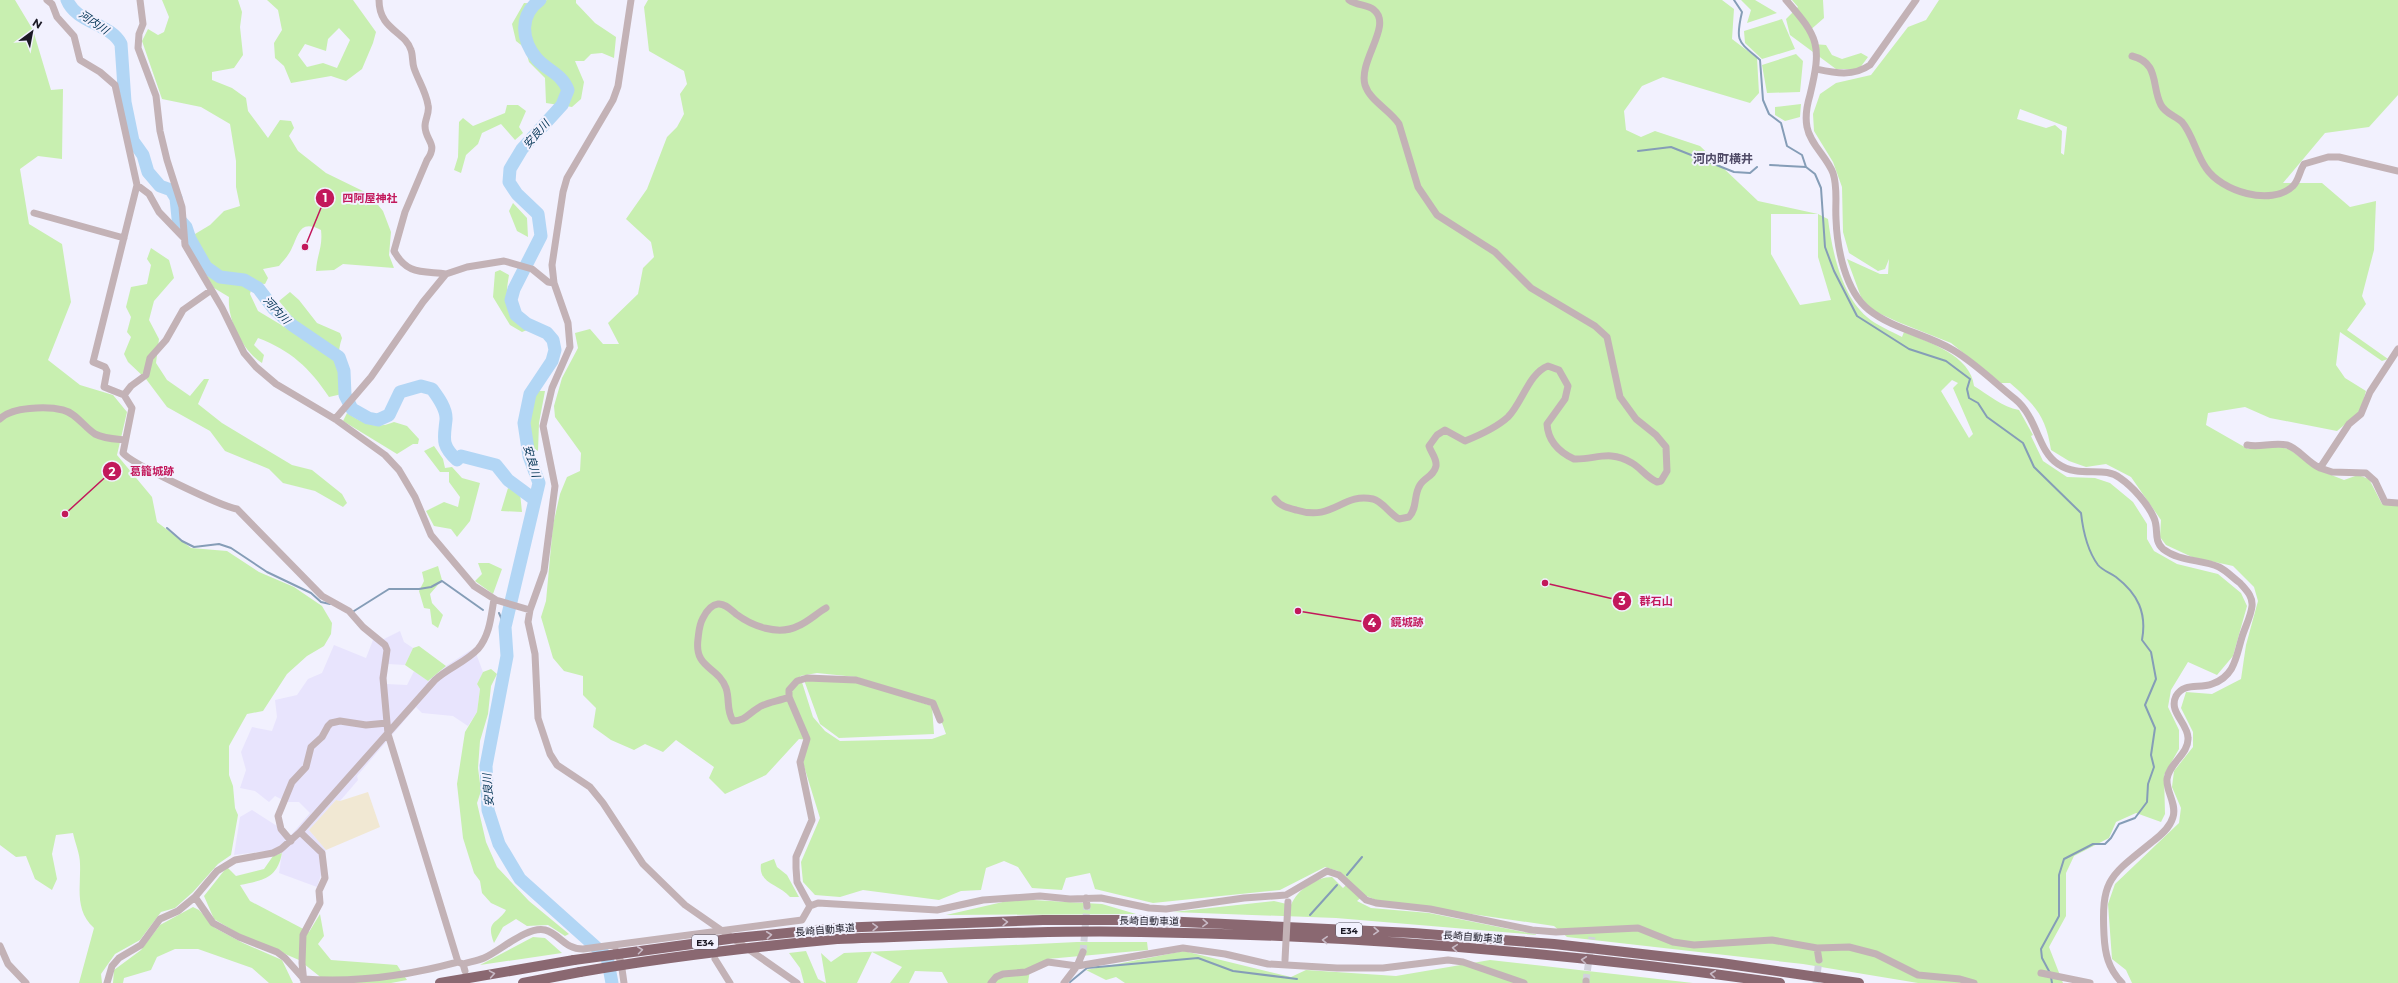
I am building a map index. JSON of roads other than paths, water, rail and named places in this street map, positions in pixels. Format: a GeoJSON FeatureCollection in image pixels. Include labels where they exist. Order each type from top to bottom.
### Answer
{"type":"FeatureCollection","features":[{"type":"Feature","properties":{"kind":"highway","name":"長崎自動車道"},"geometry":{"type":"LineString","coordinates":[[440,983],[574,960],[728,939],[836,928],[1043,920],[1142,920],[1413,933],[1554,944],[1721,963],[1859,983]]}},
{"type":"Feature","properties":{"kind":"highway","name":"長崎自動車道"},"geometry":{"type":"LineString","coordinates":[[523,983],[636,962],[738,948],[837,939],[1141,932],[1404,943],[1696,972],[1780,983]]}},
{"type":"Feature","properties":{"kind":"street"},"geometry":{"type":"LineString","coordinates":[[47,0],[52,4],[57,17],[74,36],[80,60],[100,72],[114,85],[137,185],[93,362],[106,367],[107,371],[104,387],[124,395],[132,408],[122,453],[197,494],[242,512],[272,546],[322,596],[349,611],[363,627],[385,645],[387,650],[383,678],[388,734],[462,966]]}},
{"type":"Feature","properties":{"kind":"street"},"geometry":{"type":"LineString","coordinates":[[140,0],[143,24],[138,34],[138,48],[156,96],[160,131],[167,160],[178,191],[184,220],[183,234],[185,245],[210,290],[222,308],[244,353],[256,368],[276,384],[335,419],[385,455],[398,470],[415,497],[435,540],[465,578],[495,600],[527,609]]}},
{"type":"Feature","properties":{"kind":"street"},"geometry":{"type":"LineString","coordinates":[[379,0],[380,11],[386,23],[405,41],[411,50],[414,68],[429,106],[425,125],[432,144],[432,153],[414,190],[400,226],[394,251],[402,263],[413,271],[446,274],[467,267],[504,261],[532,269],[548,282],[554,283]]}},
{"type":"Feature","properties":{"kind":"street"},"geometry":{"type":"LineString","coordinates":[[631,0],[618,86],[612,100],[568,178],[563,192],[552,265],[554,283],[568,323],[570,348],[552,388],[542,426],[555,486],[544,571],[527,609],[528,622],[535,654],[538,718],[550,754],[558,764],[590,788],[603,802],[643,864],[685,905],[797,983]]}},
{"type":"Feature","properties":{"kind":"street"},"geometry":{"type":"LineString","coordinates":[[1275,498],[1278,503],[1287,508],[1308,514],[1319,514],[1354,499],[1372,498],[1381,503],[1387,511],[1399,519],[1409,517],[1416,505],[1420,484],[1430,477],[1436,466],[1434,454],[1429,446],[1436,435],[1445,430],[1465,442],[1499,425],[1517,406],[1538,374],[1548,366],[1559,370],[1568,386],[1565,400],[1547,424],[1551,440],[1557,448],[1574,459],[1594,455],[1618,456],[1639,466],[1647,476],[1656,482],[1661,481],[1667,471],[1668,454],[1663,442],[1636,419],[1620,397],[1610,344],[1603,331],[1531,288],[1495,252],[1444,220],[1432,209],[1418,186],[1399,124],[1394,116],[1369,93],[1365,85],[1363,75],[1365,66],[1380,28],[1381,19],[1376,11],[1370,7],[1349,0]]}},
{"type":"Feature","properties":{"kind":"street"},"geometry":{"type":"LineString","coordinates":[[1786,0],[1809,28],[1816,42],[1816,69],[1808,104],[1807,131],[1833,172],[1836,193],[1836,234],[1847,275],[1859,300],[1873,313],[1955,351],[2027,411],[2050,458],[2059,465],[2073,471],[2088,473],[2104,472],[2119,477],[2136,492],[2153,515],[2156,523],[2157,541],[2160,546],[2177,556],[2223,569],[2246,589],[2250,596],[2252,609],[2242,637],[2240,653],[2232,669],[2214,684],[2190,686],[2183,689],[2174,700],[2174,706],[2188,736],[2188,744],[2173,766],[2167,780],[2174,812],[2171,823],[2160,836],[2115,875],[2105,890],[2103,908],[2107,960],[2110,969],[2122,983]]}},
{"type":"Feature","properties":{"kind":"street"},"geometry":{"type":"LineString","coordinates":[[1816,69],[1836,73],[1849,73],[1861,71],[1870,65],[1916,0]]}},
{"type":"Feature","properties":{"kind":"street"},"geometry":{"type":"LineString","coordinates":[[2132,56],[2140,58],[2150,67],[2155,77],[2160,104],[2164,109],[2182,122],[2206,169],[2217,180],[2233,188],[2256,196],[2276,195],[2292,187],[2298,180],[2304,164],[2328,157],[2339,157],[2398,171]]}},
{"type":"Feature","properties":{"kind":"street"},"geometry":{"type":"LineString","coordinates":[[137,185],[149,194],[159,212],[183,234]]}},
{"type":"Feature","properties":{"kind":"street"},"geometry":{"type":"LineString","coordinates":[[34,213],[124,238]]}},
{"type":"Feature","properties":{"kind":"street"},"geometry":{"type":"LineString","coordinates":[[335,419],[342,408],[370,377],[423,302],[446,274]]}},
{"type":"Feature","properties":{"kind":"street"},"geometry":{"type":"LineString","coordinates":[[124,395],[131,386],[146,375],[150,358],[166,340],[184,310],[210,290]]}},
{"type":"Feature","properties":{"kind":"street"},"geometry":{"type":"LineString","coordinates":[[2320,468],[2349,424],[2361,414],[2370,392],[2398,349]]}},
{"type":"Feature","properties":{"kind":"street"},"geometry":{"type":"LineString","coordinates":[[0,419],[11,412],[27,409],[64,410],[99,436],[125,440]]}},
{"type":"Feature","properties":{"kind":"street"},"geometry":{"type":"LineString","coordinates":[[2247,445],[2258,447],[2269,444],[2288,446],[2304,459],[2320,468],[2332,472],[2366,473],[2375,481],[2385,502],[2398,503]]}},
{"type":"Feature","properties":{"kind":"street"},"geometry":{"type":"LineString","coordinates":[[107,983],[112,966],[119,958],[141,945],[160,919],[178,911],[194,897],[216,872],[235,860],[273,853],[291,841],[444,672],[478,649],[488,629],[495,600]]}},
{"type":"Feature","properties":{"kind":"street"},"geometry":{"type":"LineString","coordinates":[[789,697],[758,707],[748,717],[739,721],[732,721],[728,713],[726,688],[713,671],[699,658],[697,648],[699,626],[709,608],[718,604],[725,605],[751,624],[782,630],[798,627],[826,608]]}},
{"type":"Feature","properties":{"kind":"street"},"geometry":{"type":"LineString","coordinates":[[810,906],[797,882],[796,868],[796,858],[812,820],[800,762],[807,739],[789,697],[789,690],[797,681],[807,678],[856,680],[933,703],[940,720]]}},
{"type":"Feature","properties":{"kind":"street"},"geometry":{"type":"LineString","coordinates":[[291,841],[281,829],[278,816],[292,782],[306,767],[311,747],[322,737],[328,726],[331,723],[340,721],[378,725],[387,723]]}},
{"type":"Feature","properties":{"kind":"street"},"geometry":{"type":"LineString","coordinates":[[300,832],[322,853],[325,878],[319,890],[320,903],[303,935],[303,979]]}},
{"type":"Feature","properties":{"kind":"street"},"geometry":{"type":"LineString","coordinates":[[194,897],[213,922],[239,937],[277,952],[285,958],[303,979],[344,980],[413,974],[462,966],[483,958],[529,932],[541,930],[551,933],[573,949],[583,949],[720,930],[796,922],[802,920],[810,906],[818,903],[937,910],[1010,897],[1102,898],[1149,908],[1166,909],[1244,898],[1287,898],[1320,874],[1327,871],[1333,872],[1366,900],[1376,903],[1430,909],[1532,930],[1591,933],[1638,928],[1673,942],[1694,945],[1772,940],[1817,948],[1861,949],[1918,975],[1974,983]]}},
{"type":"Feature","properties":{"kind":"street"},"geometry":{"type":"LineString","coordinates":[[1086,898],[1087,906]]}},
{"type":"Feature","properties":{"kind":"street"},"geometry":{"type":"LineString","coordinates":[[1285,963],[1287,898]]}},
{"type":"Feature","properties":{"kind":"street"},"geometry":{"type":"LineString","coordinates":[[610,945],[621,962],[624,983]]}},
{"type":"Feature","properties":{"kind":"street"},"geometry":{"type":"LineString","coordinates":[[0,946],[8,964],[26,983]]}},
{"type":"Feature","properties":{"kind":"street"},"geometry":{"type":"LineString","coordinates":[[991,983],[996,977],[1003,974],[1026,972],[1042,963],[1077,966],[1183,948],[1225,954],[1268,964],[1285,963],[1374,968],[1448,960],[1463,962],[1524,983]]}},
{"type":"Feature","properties":{"kind":"street"},"geometry":{"type":"LineString","coordinates":[[1817,948],[1819,960]]}},
{"type":"Feature","properties":{"kind":"street"},"geometry":{"type":"LineString","coordinates":[[1064,983],[1077,966],[1083,952]]}},
{"type":"Feature","properties":{"kind":"street"},"geometry":{"type":"LineString","coordinates":[[715,959],[730,983]]}},
{"type":"Feature","properties":{"kind":"street"},"geometry":{"type":"LineString","coordinates":[[2041,973],[2090,983]]}},
{"type":"Feature","properties":{"kind":"waterway","name":"河内川"},"geometry":{"type":"LineString","coordinates":[[67,0],[71,8],[78,14],[109,32],[116,37],[121,44],[125,102],[133,141],[143,155],[148,172],[160,186],[171,190],[176,198],[178,218],[186,227],[190,239],[206,267],[220,277],[244,280],[258,288],[274,309],[292,325],[339,357],[344,371],[345,395],[352,409],[368,418],[378,420],[389,415],[400,392],[421,386],[432,389],[442,403],[445,412],[446,420],[444,437],[446,446],[452,455],[457,460],[461,456],[496,465],[508,480],[535,500]]}},
{"type":"Feature","properties":{"kind":"waterway","name":"安良川"},"geometry":{"type":"LineString","coordinates":[[540,0],[528,13],[525,36],[537,59],[558,76],[568,90],[562,105],[522,149],[510,169],[509,182],[517,194],[538,214],[541,236],[514,289],[511,300],[516,315],[527,324],[547,333],[553,340],[555,350],[552,361],[530,394],[524,423],[529,456],[539,483],[505,627],[507,656],[486,766],[488,810],[499,844],[520,879],[607,957],[612,983]]}},
{"type":"Feature","properties":{"kind":"waterway"},"geometry":{"type":"LineString","coordinates":[[1734,0],[1742,12],[1739,29],[1740,40],[1747,49],[1760,60],[1763,100],[1769,114],[1781,123],[1787,146],[1802,155],[1806,167],[1815,174],[1821,188],[1825,247],[1834,271],[1857,316],[1909,349],[1946,361],[1970,379],[1967,389],[1969,398],[1978,403],[1987,417],[2023,443],[2034,467],[2081,513],[2086,540],[2094,559],[2100,567],[2124,583],[2135,597],[2142,613],[2142,640],[2151,652],[2156,679],[2145,705],[2155,728],[2151,755],[2154,767],[2148,784],[2147,802],[2135,818],[2119,824],[2111,838],[2105,844],[2093,844],[2064,859],[2059,875],[2059,916],[2041,949],[2042,958],[2050,973]]}},
{"type":"Feature","properties":{"kind":"waterway"},"geometry":{"type":"LineString","coordinates":[[1638,151],[1671,147],[1734,172],[1750,173],[1757,167]]}},
{"type":"Feature","properties":{"kind":"waterway"},"geometry":{"type":"LineString","coordinates":[[1770,165],[1806,167]]}},
{"type":"Feature","properties":{"kind":"waterway"},"geometry":{"type":"LineString","coordinates":[[167,528],[182,541],[194,547],[219,544],[231,548],[267,572],[311,593],[321,602],[330,604]]}},
{"type":"Feature","properties":{"kind":"waterway"},"geometry":{"type":"LineString","coordinates":[[354,611],[389,589],[419,589],[431,587],[442,581],[483,610]]}},
{"type":"Feature","properties":{"kind":"waterway"},"geometry":{"type":"LineString","coordinates":[[499,613],[505,627]]}},
{"type":"Feature","properties":{"kind":"waterway"},"geometry":{"type":"LineString","coordinates":[[1347,875],[1362,857]]}},
{"type":"Feature","properties":{"kind":"waterway"},"geometry":{"type":"LineString","coordinates":[[1310,915],[1337,885]]}},
{"type":"Feature","properties":{"kind":"waterway"},"geometry":{"type":"LineString","coordinates":[[1070,982],[1087,968],[1198,958],[1233,971],[1297,979]]}},
{"type":"Feature","properties":{"kind":"waterway"},"geometry":{"type":"LineString","coordinates":[[2051,977],[2052,983]]}},
{"type":"Feature","properties":{"kind":"tunnel"},"geometry":{"type":"LineString","coordinates":[[1083,952],[1087,906]]}},
{"type":"Feature","properties":{"kind":"tunnel"},"geometry":{"type":"LineString","coordinates":[[1586,981],[1592,937]]}},
{"type":"Feature","properties":{"kind":"tunnel"},"geometry":{"type":"LineString","coordinates":[[1816,983],[1819,960]]}},
{"type":"Feature","properties":{"kind":"place","name":"四阿屋神社"},"geometry":{"type":"Point","coordinates":[305,247]}},
{"type":"Feature","properties":{"kind":"place","name":"葛籠城跡"},"geometry":{"type":"Point","coordinates":[65,514]}},
{"type":"Feature","properties":{"kind":"place","name":"群石山"},"geometry":{"type":"Point","coordinates":[1545,583]}},
{"type":"Feature","properties":{"kind":"place","name":"鏡城跡"},"geometry":{"type":"Point","coordinates":[1298,611]}},
{"type":"Feature","properties":{"kind":"district","name":"河内町横井"},"geometry":{"type":"Point","coordinates":[1723,158]}}]}
